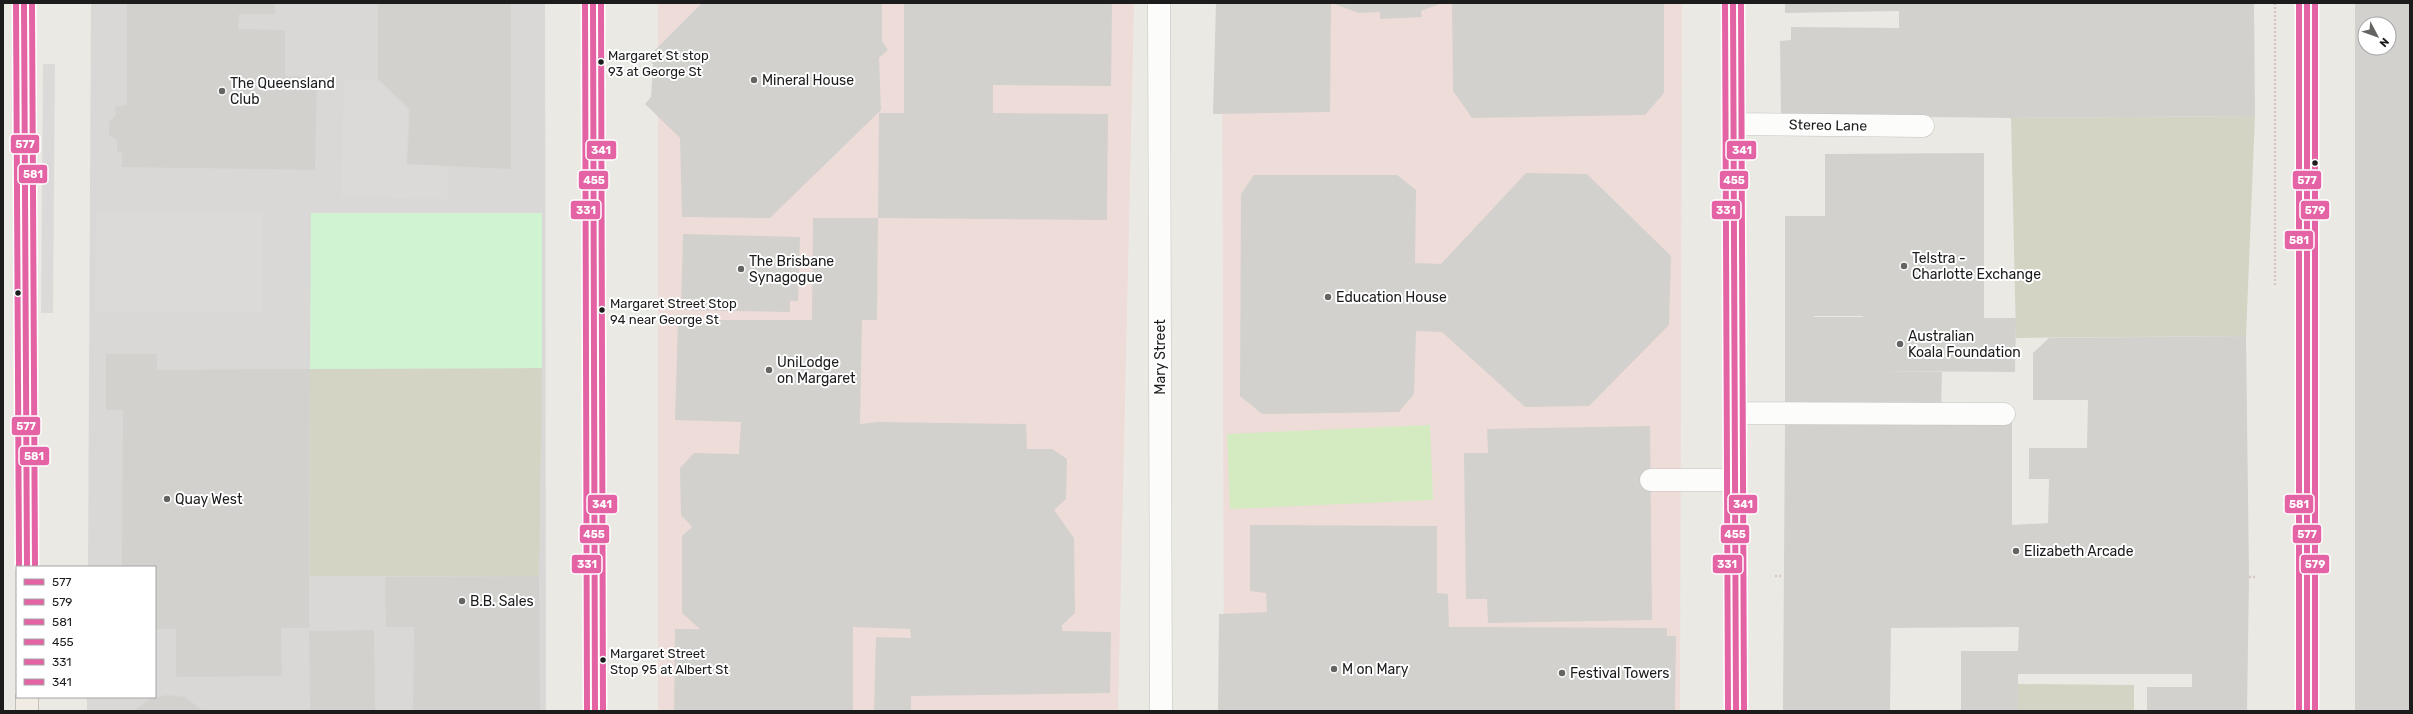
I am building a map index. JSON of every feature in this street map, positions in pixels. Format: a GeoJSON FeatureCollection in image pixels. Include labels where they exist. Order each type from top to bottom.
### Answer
{"type":"FeatureCollection","features":[{"type":"Feature","properties":{"kind":"main road"},"geometry":{"type":"LineString","coordinates":[[24,3],[27,566]]}},
{"type":"Feature","properties":{"kind":"main road"},"geometry":{"type":"LineString","coordinates":[[593,3],[595,711]]}},
{"type":"Feature","properties":{"kind":"main road"},"geometry":{"type":"LineString","coordinates":[[2307,3],[2307,711]]}},
{"type":"Feature","properties":{"kind":"main road"},"geometry":{"type":"LineString","coordinates":[[27,698],[27,711]]}},
{"type":"Feature","properties":{"kind":"street","name":"Mary Street"},"geometry":{"type":"LineString","coordinates":[[1159,3],[1161,711]]}},
{"type":"Feature","properties":{"kind":"street"},"geometry":{"type":"LineString","coordinates":[[1734,3],[1736,711]]}},
{"type":"Feature","properties":{"kind":"street","name":"Stereo Lane"},"geometry":{"type":"LineString","coordinates":[[1734,124],[1923,126]]}},
{"type":"Feature","properties":{"kind":"street"},"geometry":{"type":"LineString","coordinates":[[1734,413],[2004,414]]}},
{"type":"Feature","properties":{"kind":"street"},"geometry":{"type":"LineString","coordinates":[[1651,480],[1735,480]]}},
{"type":"Feature","properties":{"kind":"path"},"geometry":{"type":"LineString","coordinates":[[1775,576],[1783,576]]}},
{"type":"Feature","properties":{"kind":"path"},"geometry":{"type":"LineString","coordinates":[[2249,577],[2256,577]]}},
{"type":"Feature","properties":{"kind":"shaded area"},"geometry":{"type":"Polygon","coordinates":[[[91,3],[545,3],[546,711],[87,711],[87,698],[156,698],[156,566],[88,566],[91,3]]]}},
{"type":"Feature","properties":{"kind":"shaded area"},"geometry":{"type":"Polygon","coordinates":[[[658,3],[1134,3],[1118,711],[658,711],[658,3]]]}},
{"type":"Feature","properties":{"kind":"shaded area"},"geometry":{"type":"Polygon","coordinates":[[[1222,3],[1682,3],[1680,711],[1224,711],[1222,3]]]}},
{"type":"Feature","properties":{"kind":"shaded area"},"geometry":{"type":"Polygon","coordinates":[[[43,64],[55,64],[53,313],[41,313],[43,64]]]}},
{"type":"Feature","properties":{"kind":"shaded area"},"geometry":{"type":"Polygon","coordinates":[[[344,79],[374,79],[408,110],[406,164],[449,165],[448,199],[341,197],[344,79]]]}},
{"type":"Feature","properties":{"kind":"shaded area"},"geometry":{"type":"Polygon","coordinates":[[[2255,116],[2246,336],[2016,338],[2011,118],[2255,116]]]}},
{"type":"Feature","properties":{"kind":"shaded area"},"geometry":{"type":"Polygon","coordinates":[[[97,211],[262,212],[262,313],[95,312],[97,211]]]}},
{"type":"Feature","properties":{"kind":"shaded area"},"geometry":{"type":"Polygon","coordinates":[[[542,368],[539,576],[310,576],[310,369],[542,368]]]}},
{"type":"Feature","properties":{"kind":"shaded area"},"geometry":{"type":"Polygon","coordinates":[[[2018,684],[2134,685],[2134,711],[2018,711],[2018,684]]]}},
{"type":"Feature","properties":{"kind":"green space"},"geometry":{"type":"Polygon","coordinates":[[[311,213],[542,213],[542,368],[310,369],[311,213]]]}},
{"type":"Feature","properties":{"kind":"green space"},"geometry":{"type":"Polygon","coordinates":[[[1430,425],[1433,500],[1230,509],[1227,434],[1430,425]]]}},
{"type":"Feature","properties":{"kind":"building","name":"The Queensland Club"},"geometry":{"type":"Polygon","coordinates":[[[127,3],[275,3],[275,14],[239,14],[238,29],[285,30],[285,76],[317,77],[315,170],[122,167],[122,153],[117,151],[117,140],[109,135],[109,122],[116,115],[115,107],[127,105],[127,3]]]}},
{"type":"Feature","properties":{"kind":"building"},"geometry":{"type":"Polygon","coordinates":[[[378,3],[511,3],[511,169],[407,164],[410,109],[378,79],[378,3]]]}},
{"type":"Feature","properties":{"kind":"building","name":"Mineral House"},"geometry":{"type":"Polygon","coordinates":[[[702,3],[882,3],[882,41],[888,50],[879,58],[881,110],[770,218],[682,217],[680,138],[645,104],[651,97],[653,64],[647,58],[702,3]]]}},
{"type":"Feature","properties":{"kind":"building"},"geometry":{"type":"Polygon","coordinates":[[[904,3],[1112,3],[1111,86],[993,85],[993,113],[1108,114],[1107,220],[878,218],[879,113],[904,113],[904,3]]]}},
{"type":"Feature","properties":{"kind":"building"},"geometry":{"type":"Polygon","coordinates":[[[1216,3],[1331,3],[1330,112],[1213,114],[1216,3]]]}},
{"type":"Feature","properties":{"kind":"building"},"geometry":{"type":"Polygon","coordinates":[[[1331,3],[1442,3],[1421,11],[1422,17],[1380,19],[1380,12],[1359,13],[1331,3]]]}},
{"type":"Feature","properties":{"kind":"building"},"geometry":{"type":"Polygon","coordinates":[[[1452,3],[1664,3],[1664,93],[1645,115],[1472,118],[1453,91],[1452,3]]]}},
{"type":"Feature","properties":{"kind":"building"},"geometry":{"type":"Polygon","coordinates":[[[1785,3],[2254,3],[2255,116],[2011,118],[1781,115],[1780,41],[1791,40],[1791,27],[1899,28],[1899,11],[1785,13],[1785,3]]]}},
{"type":"Feature","properties":{"kind":"building"},"geometry":{"type":"Polygon","coordinates":[[[2355,3],[2410,3],[2410,711],[2355,711],[2355,3]]]}},
{"type":"Feature","properties":{"kind":"building"},"geometry":{"type":"Polygon","coordinates":[[[1984,153],[1984,318],[2016,318],[2015,372],[1868,371],[1942,372],[1941,409],[1785,407],[1785,216],[1825,216],[1825,154],[1984,153]],[[1814,316],[1814,317],[1863,317],[1814,316]]]}},
{"type":"Feature","properties":{"kind":"building"},"geometry":{"type":"Polygon","coordinates":[[[1526,173],[1587,174],[1671,256],[1669,325],[1589,406],[1525,407],[1442,332],[1416,331],[1414,394],[1399,412],[1262,414],[1240,396],[1241,194],[1254,175],[1397,175],[1416,190],[1415,263],[1441,264],[1526,173]]]}},
{"type":"Feature","properties":{"kind":"building"},"geometry":{"type":"Polygon","coordinates":[[[813,218],[878,218],[877,320],[862,320],[860,424],[877,422],[1026,424],[1027,449],[1052,449],[1067,459],[1066,499],[1054,510],[1074,538],[1075,613],[1062,625],[1062,631],[1111,632],[1110,693],[911,696],[911,711],[874,711],[876,637],[911,638],[910,629],[853,627],[853,711],[674,711],[675,629],[700,629],[682,613],[682,536],[692,527],[681,515],[680,468],[694,453],[739,454],[741,422],[675,420],[678,320],[812,320],[813,218]]]}},
{"type":"Feature","properties":{"kind":"building","name":"The Brisbane Synagogue"},"geometry":{"type":"Polygon","coordinates":[[[683,234],[800,237],[798,301],[790,301],[790,312],[681,310],[683,234]]]}},
{"type":"Feature","properties":{"kind":"building"},"geometry":{"type":"Polygon","coordinates":[[[2246,336],[2249,577],[2247,711],[2147,711],[2147,687],[2192,687],[2192,674],[2018,674],[2018,711],[1961,711],[1961,651],[2018,651],[2019,627],[1891,628],[1890,711],[1783,711],[1785,422],[2012,421],[2012,525],[2048,523],[2049,479],[2029,479],[2029,448],[2087,448],[2088,400],[2033,400],[2033,353],[2049,338],[2246,336]]]}},
{"type":"Feature","properties":{"kind":"building","name":"Quay West"},"geometry":{"type":"Polygon","coordinates":[[[106,354],[157,354],[157,370],[310,369],[309,628],[281,628],[282,676],[176,677],[176,629],[156,629],[156,566],[122,566],[123,410],[106,410],[106,354]]]}},
{"type":"Feature","properties":{"kind":"building"},"geometry":{"type":"Polygon","coordinates":[[[1650,426],[1652,620],[1488,623],[1487,599],[1466,599],[1464,453],[1488,453],[1487,429],[1650,426]]]}},
{"type":"Feature","properties":{"kind":"building"},"geometry":{"type":"Polygon","coordinates":[[[1250,525],[1437,526],[1437,593],[1448,594],[1449,627],[1667,628],[1667,636],[1676,636],[1675,711],[1218,711],[1219,614],[1267,612],[1266,593],[1250,591],[1250,525]]]}},
{"type":"Feature","properties":{"kind":"building"},"geometry":{"type":"Polygon","coordinates":[[[539,576],[540,711],[413,711],[414,627],[386,627],[385,577],[539,576]]]}},
{"type":"Feature","properties":{"kind":"building"},"geometry":{"type":"Polygon","coordinates":[[[374,630],[375,711],[310,711],[309,631],[374,630]]]}},
{"type":"Feature","properties":{"kind":"building"},"geometry":{"type":"Polygon","coordinates":[[[167,695],[185,697],[204,711],[134,711],[149,699],[167,695]]]}},
{"type":"Feature","properties":{"kind":"transit line","name":"579"},"geometry":{"type":"LineString","coordinates":[[16,3],[19,566]]}},
{"type":"Feature","properties":{"kind":"transit line","name":"577"},"geometry":{"type":"LineString","coordinates":[[24,3],[27,566]]}},
{"type":"Feature","properties":{"kind":"transit line","name":"581"},"geometry":{"type":"LineString","coordinates":[[32,3],[35,566]]}},
{"type":"Feature","properties":{"kind":"transit line","name":"331"},"geometry":{"type":"LineString","coordinates":[[585,3],[587,711]]}},
{"type":"Feature","properties":{"kind":"transit line","name":"455"},"geometry":{"type":"LineString","coordinates":[[593,3],[595,711]]}},
{"type":"Feature","properties":{"kind":"transit line","name":"341"},"geometry":{"type":"LineString","coordinates":[[601,3],[603,711]]}},
{"type":"Feature","properties":{"kind":"transit line","name":"331"},"geometry":{"type":"LineString","coordinates":[[1725,3],[1728,711]]}},
{"type":"Feature","properties":{"kind":"transit line","name":"455"},"geometry":{"type":"LineString","coordinates":[[1733,3],[1736,711]]}},
{"type":"Feature","properties":{"kind":"transit line","name":"341"},"geometry":{"type":"LineString","coordinates":[[1741,3],[1744,711]]}},
{"type":"Feature","properties":{"kind":"transit line","name":"581"},"geometry":{"type":"LineString","coordinates":[[2299,3],[2299,711]]}},
{"type":"Feature","properties":{"kind":"transit line","name":"577"},"geometry":{"type":"LineString","coordinates":[[2307,3],[2307,711]]}},
{"type":"Feature","properties":{"kind":"transit line","name":"579"},"geometry":{"type":"LineString","coordinates":[[2315,3],[2315,711]]}},
{"type":"Feature","properties":{"kind":"place","name":"Margaret St stop 93 at George St"},"geometry":{"type":"Point","coordinates":[601,62]}},
{"type":"Feature","properties":{"kind":"place","name":"Mineral House"},"geometry":{"type":"Point","coordinates":[754,80]}},
{"type":"Feature","properties":{"kind":"place","name":"The Queensland Club"},"geometry":{"type":"Point","coordinates":[222,91]}},
{"type":"Feature","properties":{"kind":"place","name":"Telstra - Charlotte Exchange"},"geometry":{"type":"Point","coordinates":[1904,266]}},
{"type":"Feature","properties":{"kind":"place","name":"The Brisbane Synagogue"},"geometry":{"type":"Point","coordinates":[741,269]}},
{"type":"Feature","properties":{"kind":"place","name":"Education House"},"geometry":{"type":"Point","coordinates":[1328,297]}},
{"type":"Feature","properties":{"kind":"place","name":"Margaret Street Stop 94 near George St"},"geometry":{"type":"Point","coordinates":[602,310]}},
{"type":"Feature","properties":{"kind":"place","name":"Australian Koala Foundation"},"geometry":{"type":"Point","coordinates":[1900,344]}},
{"type":"Feature","properties":{"kind":"place","name":"UniLodge on Margaret"},"geometry":{"type":"Point","coordinates":[769,370]}},
{"type":"Feature","properties":{"kind":"place","name":"Quay West"},"geometry":{"type":"Point","coordinates":[167,499]}},
{"type":"Feature","properties":{"kind":"place","name":"Elizabeth Arcade"},"geometry":{"type":"Point","coordinates":[2016,551]}},
{"type":"Feature","properties":{"kind":"place","name":"B.B. Sales"},"geometry":{"type":"Point","coordinates":[462,601]}},
{"type":"Feature","properties":{"kind":"place","name":"Margaret Street Stop 95 at Albert St"},"geometry":{"type":"Point","coordinates":[603,660]}},
{"type":"Feature","properties":{"kind":"place","name":"M on Mary"},"geometry":{"type":"Point","coordinates":[1334,669]}},
{"type":"Feature","properties":{"kind":"place","name":"Festival Towers"},"geometry":{"type":"Point","coordinates":[1562,673]}}]}
